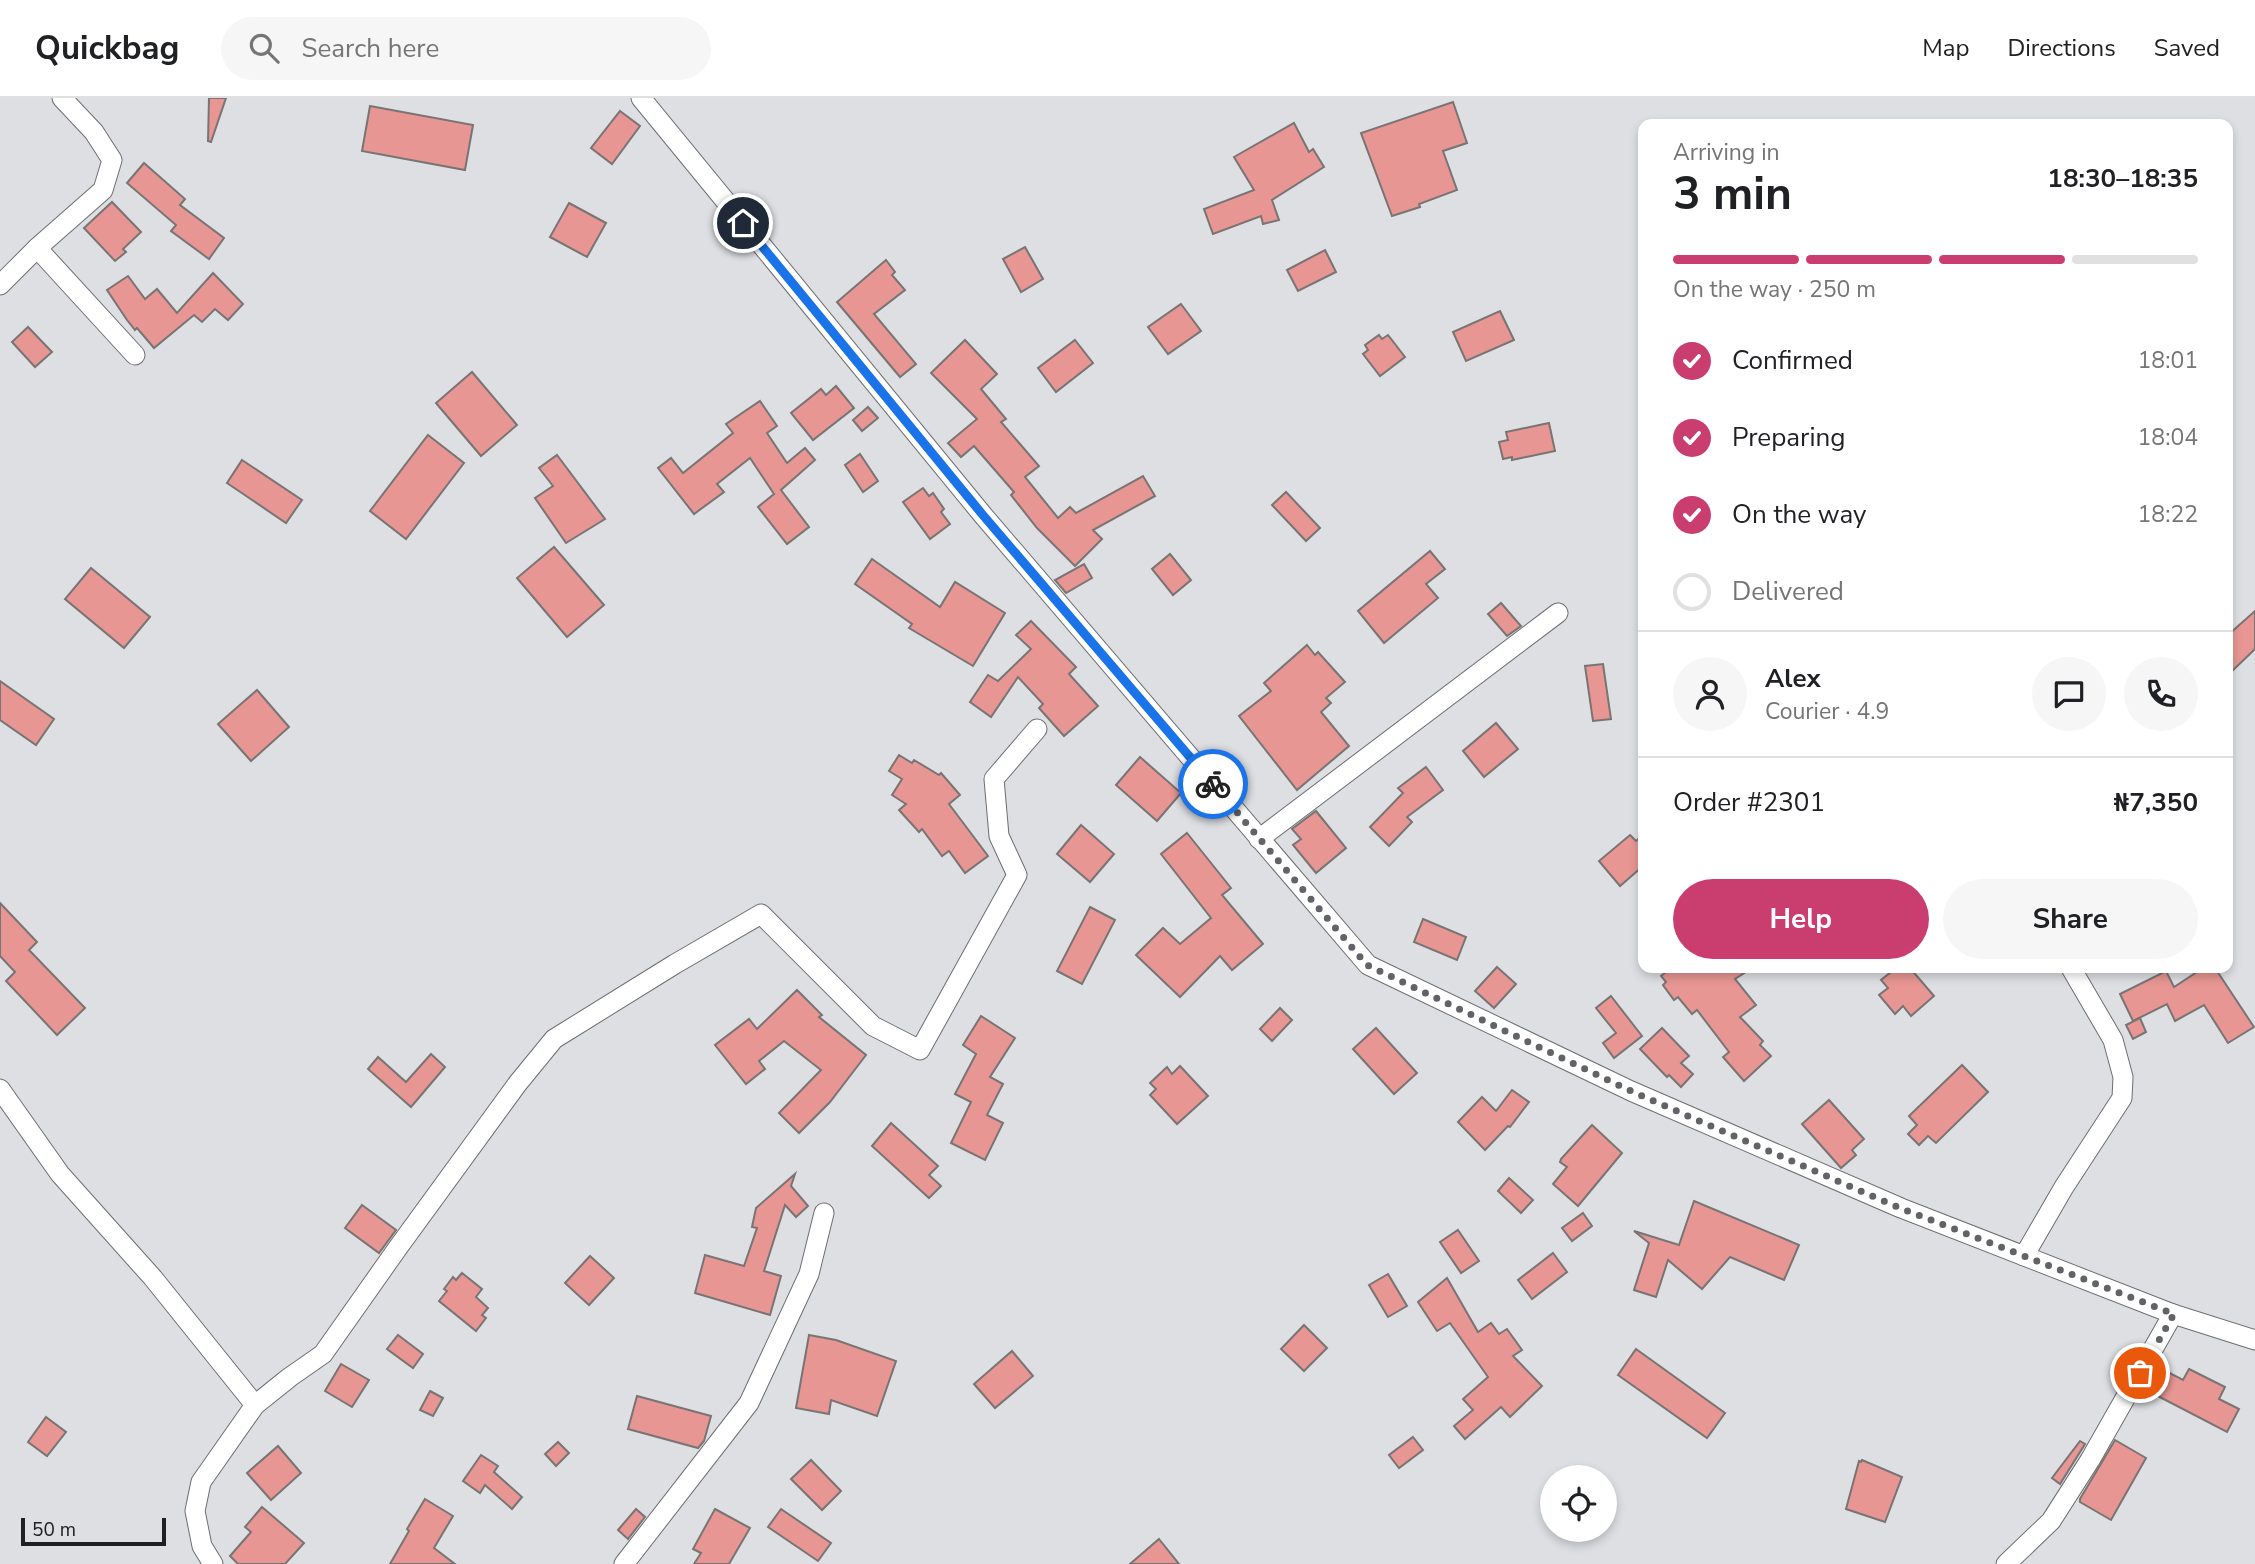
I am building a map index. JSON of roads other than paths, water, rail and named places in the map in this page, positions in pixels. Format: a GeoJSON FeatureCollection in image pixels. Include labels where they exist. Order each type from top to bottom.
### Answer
{"type":"FeatureCollection","features":[{"type":"Feature","properties":{"kind":"street"},"geometry":{"type":"LineString","coordinates":[[0,285],[37,248],[103,190],[112,160],[94,132],[62,98]]}},
{"type":"Feature","properties":{"kind":"street"},"geometry":{"type":"LineString","coordinates":[[641,98],[982,514],[1367,965],[1631,1091],[1900,1208],[2174,1314],[2255,1340]]}},
{"type":"Feature","properties":{"kind":"street"},"geometry":{"type":"LineString","coordinates":[[37,248],[135,355]]}},
{"type":"Feature","properties":{"kind":"street"},"geometry":{"type":"LineString","coordinates":[[1259,839],[1558,613]]}},
{"type":"Feature","properties":{"kind":"street"},"geometry":{"type":"LineString","coordinates":[[214,1564],[202,1546],[195,1511],[201,1482],[255,1405],[323,1354],[518,1083],[554,1039],[761,914],[873,1026],[920,1050],[1017,875],[999,835],[994,779],[1037,729]]}},
{"type":"Feature","properties":{"kind":"street"},"geometry":{"type":"LineString","coordinates":[[2024,1256],[2064,1187],[2122,1098],[2123,1077],[2113,1040],[2074,973]]}},
{"type":"Feature","properties":{"kind":"street"},"geometry":{"type":"LineString","coordinates":[[0,1089],[60,1174],[153,1278],[255,1405]]}},
{"type":"Feature","properties":{"kind":"street"},"geometry":{"type":"LineString","coordinates":[[624,1564],[749,1403],[809,1274],[824,1213]]}},
{"type":"Feature","properties":{"kind":"street"},"geometry":{"type":"LineString","coordinates":[[2006,1564],[2051,1521],[2090,1460],[2174,1314]]}}]}
